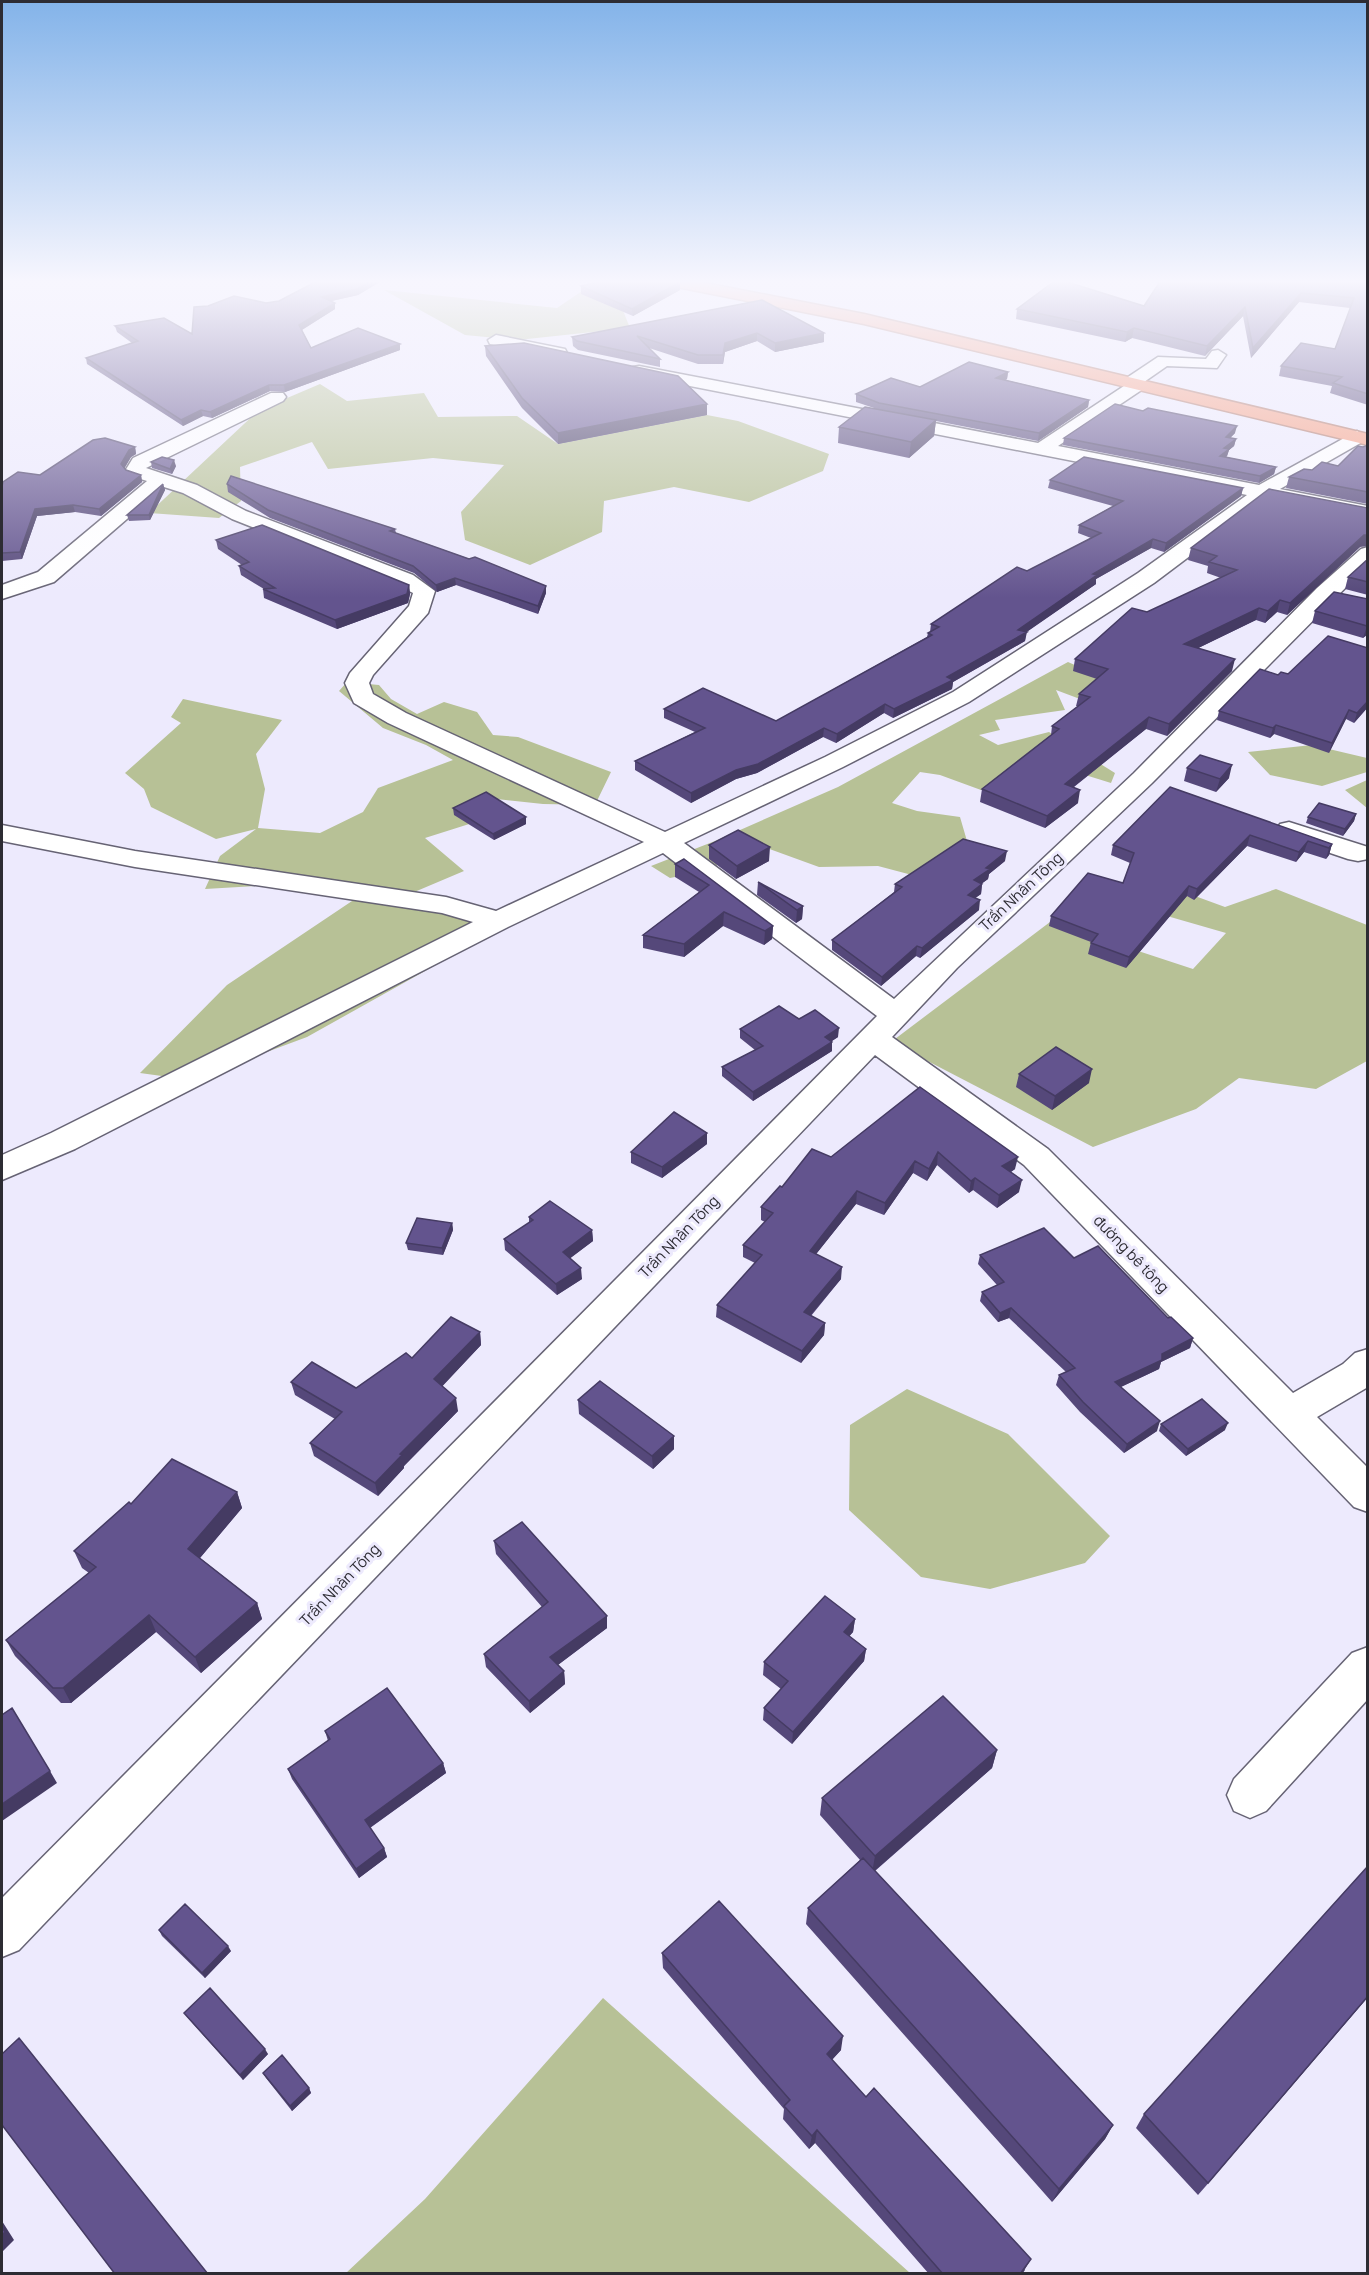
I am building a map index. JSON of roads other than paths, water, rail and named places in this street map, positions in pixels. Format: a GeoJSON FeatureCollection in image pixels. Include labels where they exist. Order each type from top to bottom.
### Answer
{"type":"FeatureCollection","features":[{"type":"Feature","properties":{"kind":"highway"},"geometry":{"type":"LineString","coordinates":[[1143,386],[1362,439]]}},
{"type":"Feature","properties":{"kind":"street"},"geometry":{"type":"LineString","coordinates":[[718,386],[1368,512]]}},
{"type":"Feature","properties":{"kind":"street"},"geometry":{"type":"LineString","coordinates":[[1041,449],[1131,386]]}},
{"type":"Feature","properties":{"kind":"street"},"geometry":{"type":"LineString","coordinates":[[160,480],[140,474],[135,468],[140,462],[277,397]]}},
{"type":"Feature","properties":{"kind":"street"},"geometry":{"type":"LineString","coordinates":[[2,1168],[63,1141],[498,921],[834,762],[961,697],[1146,578],[1245,507],[1263,490],[1362,439]]}},
{"type":"Feature","properties":{"kind":"street"},"geometry":{"type":"LineString","coordinates":[[2,592],[46,577],[160,480]]}},
{"type":"Feature","properties":{"kind":"street","name":"đường bê tông"},"geometry":{"type":"LineString","coordinates":[[160,480],[190,489],[239,514],[405,580],[424,591],[420,608],[362,673],[357,683],[362,698],[397,718],[666,842],[1035,1157],[1368,1495]]}},
{"type":"Feature","properties":{"kind":"street","name":"Trần Nhân Tông"},"geometry":{"type":"LineString","coordinates":[[2,1933],[947,962],[1155,782],[1335,596],[1368,553]]}},
{"type":"Feature","properties":{"kind":"street"},"geometry":{"type":"LineString","coordinates":[[1262,821],[1358,853]]}},
{"type":"Feature","properties":{"kind":"street"},"geometry":{"type":"LineString","coordinates":[[2,833],[135,859],[446,905],[498,921]]}},
{"type":"Feature","properties":{"kind":"street"},"geometry":{"type":"LineString","coordinates":[[1288,1415],[1356,1375],[1368,1364]]}},
{"type":"Feature","properties":{"kind":"street"},"geometry":{"type":"LineString","coordinates":[[1250,1796],[1368,1667]]}}]}
